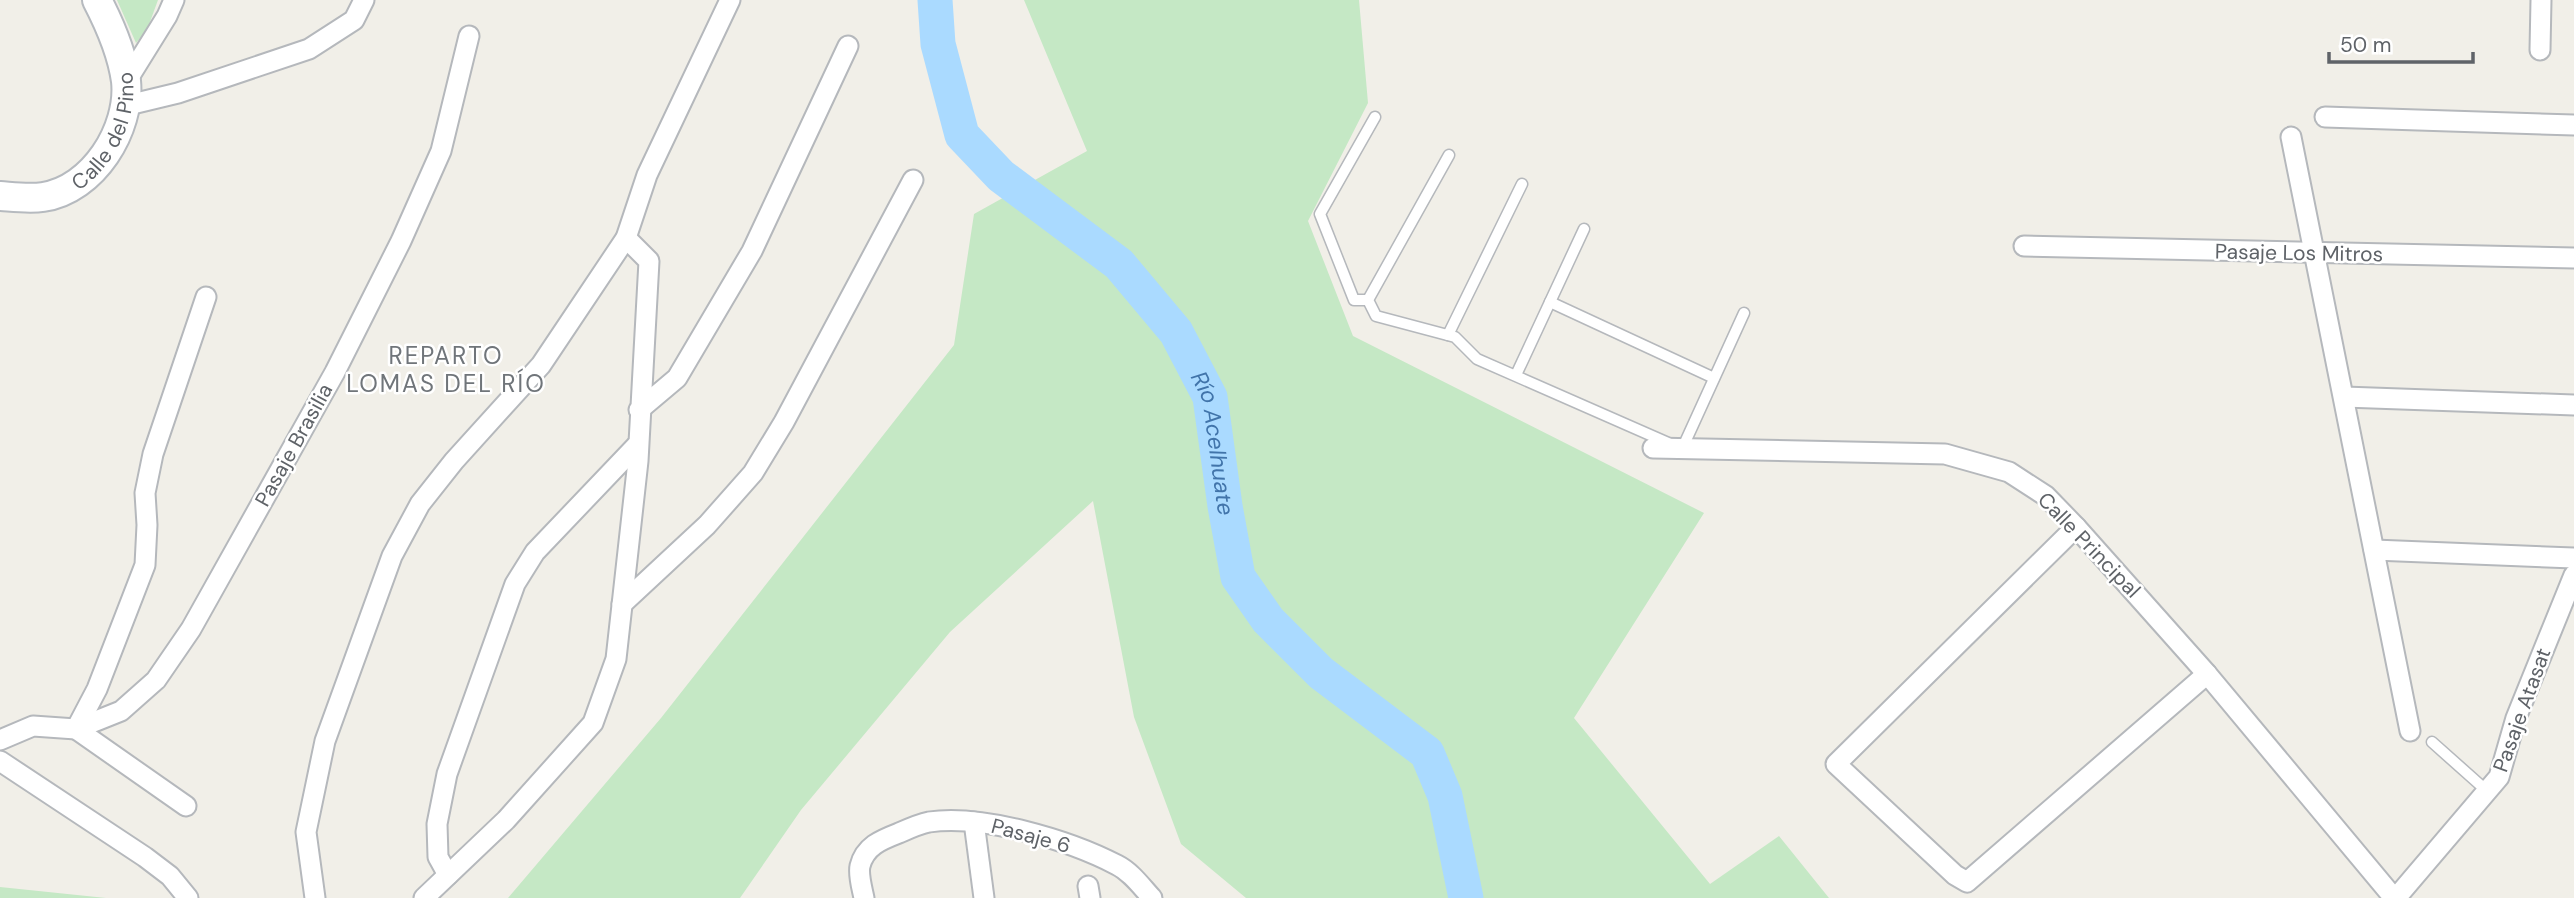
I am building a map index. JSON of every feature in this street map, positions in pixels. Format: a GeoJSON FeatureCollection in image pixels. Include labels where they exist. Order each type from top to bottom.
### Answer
{"type":"FeatureCollection","features":[{"type":"Feature","properties":{"kind":"main road","name":"Calle del Pino"},"geometry":{"type":"LineString","coordinates":[[0,196],[44,197],[69,188],[91,171],[107,152],[119,128],[125,94],[115,37],[97,0]]}},
{"type":"Feature","properties":{"kind":"street"},"geometry":{"type":"LineString","coordinates":[[174,0],[125,94],[178,93],[309,49],[354,20],[364,0]]}},
{"type":"Feature","properties":{"kind":"street"},"geometry":{"type":"LineString","coordinates":[[315,898],[306,832],[325,741],[392,556],[419,504],[541,365],[626,238],[648,175],[730,0]]}},
{"type":"Feature","properties":{"kind":"street"},"geometry":{"type":"LineString","coordinates":[[2540,50],[2541,0]]}},
{"type":"Feature","properties":{"kind":"street","name":"Pasaje Brasilia"},"geometry":{"type":"LineString","coordinates":[[0,740],[33,726],[76,729],[121,711],[156,680],[191,629],[335,372],[401,241],[441,151],[469,36]]}},
{"type":"Feature","properties":{"kind":"street"},"geometry":{"type":"LineString","coordinates":[[639,410],[677,378],[752,251],[848,46]]}},
{"type":"Feature","properties":{"kind":"street"},"geometry":{"type":"LineString","coordinates":[[2325,117],[2574,125]]}},
{"type":"Feature","properties":{"kind":"street"},"geometry":{"type":"LineString","coordinates":[[2291,137],[2410,731]]}},
{"type":"Feature","properties":{"kind":"street"},"geometry":{"type":"LineString","coordinates":[[622,604],[707,525],[753,474],[785,422],[913,180]]}},
{"type":"Feature","properties":{"kind":"street"},"geometry":{"type":"LineString","coordinates":[[424,898],[506,820],[593,723],[616,659],[638,444],[649,261],[626,238]]}},
{"type":"Feature","properties":{"kind":"street","name":"Pasaje Los Mitros"},"geometry":{"type":"LineString","coordinates":[[2024,246],[2574,258]]}},
{"type":"Feature","properties":{"kind":"street"},"geometry":{"type":"LineString","coordinates":[[186,806],[76,729],[97,690],[145,565],[145,492],[153,454],[206,297]]}},
{"type":"Feature","properties":{"kind":"street"},"geometry":{"type":"LineString","coordinates":[[2344,397],[2574,405]]}},
{"type":"Feature","properties":{"kind":"street"},"geometry":{"type":"LineString","coordinates":[[448,875],[438,856],[437,824],[447,774],[516,584],[535,552],[638,444]]}},
{"type":"Feature","properties":{"kind":"street","name":"Calle Principal"},"geometry":{"type":"LineString","coordinates":[[1653,448],[1945,454],[2009,472],[2046,496],[2076,527],[2207,674],[2395,898]]}},
{"type":"Feature","properties":{"kind":"street"},"geometry":{"type":"LineString","coordinates":[[2076,527],[1836,764],[1955,875],[1967,882],[2207,674]]}},
{"type":"Feature","properties":{"kind":"street"},"geometry":{"type":"LineString","coordinates":[[2374,550],[2574,558]]}},
{"type":"Feature","properties":{"kind":"street","name":"Pasaje Atasat"},"geometry":{"type":"LineString","coordinates":[[2395,898],[2499,777],[2516,718],[2574,575]]}},
{"type":"Feature","properties":{"kind":"street"},"geometry":{"type":"LineString","coordinates":[[0,761],[84,815],[170,876],[188,898]]}},
{"type":"Feature","properties":{"kind":"street","name":"Pasaje 6"},"geometry":{"type":"LineString","coordinates":[[864,898],[859,868],[866,850],[880,840],[926,822],[974,822],[1013,827],[1119,866],[1137,880],[1152,898]]}},
{"type":"Feature","properties":{"kind":"street"},"geometry":{"type":"LineString","coordinates":[[974,822],[984,898]]}},
{"type":"Feature","properties":{"kind":"lane"},"geometry":{"type":"LineString","coordinates":[[1368,300],[1354,300],[1320,214],[1375,117]]}},
{"type":"Feature","properties":{"kind":"lane"},"geometry":{"type":"LineString","coordinates":[[1368,300],[1449,155]]}},
{"type":"Feature","properties":{"kind":"lane"},"geometry":{"type":"LineString","coordinates":[[1448,335],[1522,184]]}},
{"type":"Feature","properties":{"kind":"lane"},"geometry":{"type":"LineString","coordinates":[[1516,375],[1584,229]]}},
{"type":"Feature","properties":{"kind":"lane"},"geometry":{"type":"LineString","coordinates":[[1368,300],[1376,316],[1455,337],[1477,359],[1682,449],[1744,313]]}},
{"type":"Feature","properties":{"kind":"lane"},"geometry":{"type":"LineString","coordinates":[[1550,302],[1714,379]]}},
{"type":"Feature","properties":{"kind":"lane"},"geometry":{"type":"LineString","coordinates":[[2432,743],[2487,791]]}},
{"type":"Feature","properties":{"kind":"green space"},"geometry":{"type":"Polygon","coordinates":[[[117,0],[158,0],[147,30],[136,43],[117,0]]]}},
{"type":"Feature","properties":{"kind":"green space"},"geometry":{"type":"Polygon","coordinates":[[[1024,0],[1359,0],[1368,103],[1308,221],[1353,336],[1704,513],[1574,718],[1710,884],[1779,836],[1829,898],[1246,898],[1181,844],[1134,717],[1093,501],[950,632],[801,810],[740,898],[508,898],[661,718],[954,345],[974,214],[1087,151],[1024,0]]]}},
{"type":"Feature","properties":{"kind":"green space"},"geometry":{"type":"Polygon","coordinates":[[[0,887],[106,898],[0,898],[0,887]]]}},
{"type":"Feature","properties":{"kind":"waterway","name":"Río Acelhuate"},"geometry":{"type":"LineString","coordinates":[[935,0],[938,44],[962,135],[1001,176],[1119,264],[1176,332],[1210,397],[1238,577],[1268,620],[1321,673],[1427,753],[1445,796],[1466,898]]}},
{"type":"Feature","properties":{"kind":"district","name":"REPARTO LOMAS DEL RÍO"},"geometry":{"type":"Point","coordinates":[446,370]}}]}
